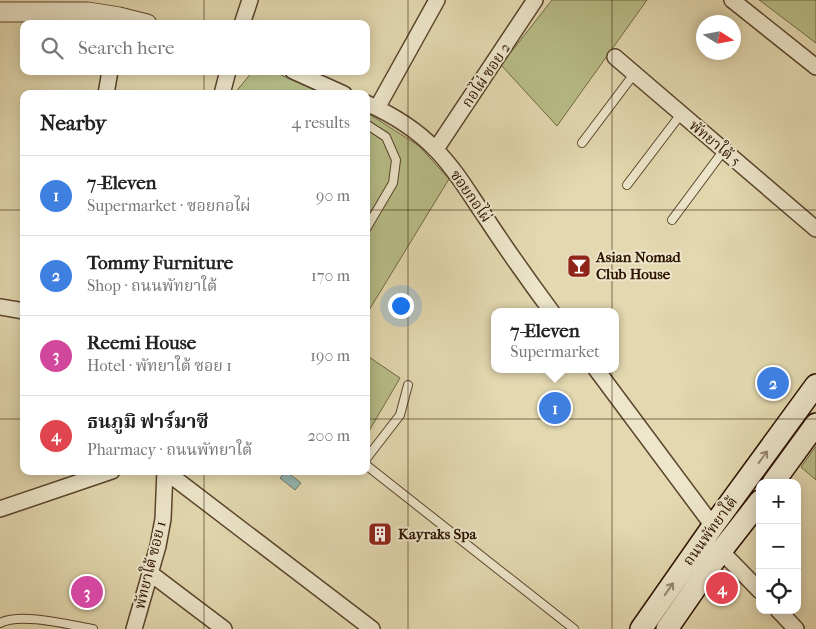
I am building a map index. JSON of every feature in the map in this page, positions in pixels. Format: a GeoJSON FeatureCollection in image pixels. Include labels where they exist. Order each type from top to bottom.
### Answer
{"type":"FeatureCollection","features":[{"type":"Feature","properties":{"kind":"main road","name":"ถนนพัทยาใต้"},"geometry":{"type":"LineString","coordinates":[[641,629],[713,526],[816,385]]}},
{"type":"Feature","properties":{"kind":"main road"},"geometry":{"type":"LineString","coordinates":[[776,479],[816,424]]}},
{"type":"Feature","properties":{"kind":"main road","name":"ถนนพัทยาใต้"},"geometry":{"type":"LineString","coordinates":[[667,629],[756,506]]}},
{"type":"Feature","properties":{"kind":"street"},"geometry":{"type":"LineString","coordinates":[[243,20],[250,0]]}},
{"type":"Feature","properties":{"kind":"street"},"geometry":{"type":"LineString","coordinates":[[371,106],[437,0]]}},
{"type":"Feature","properties":{"kind":"street","name":"กอไผ่ ซอย 2"},"geometry":{"type":"LineString","coordinates":[[436,149],[535,0]]}},
{"type":"Feature","properties":{"kind":"street"},"geometry":{"type":"LineString","coordinates":[[732,0],[816,67]]}},
{"type":"Feature","properties":{"kind":"street"},"geometry":{"type":"LineString","coordinates":[[0,13],[88,6],[118,20]]}},
{"type":"Feature","properties":{"kind":"street","name":"พัทยาใต้ 5"},"geometry":{"type":"LineString","coordinates":[[615,57],[816,229]]}},
{"type":"Feature","properties":{"kind":"street"},"geometry":{"type":"LineString","coordinates":[[107,90],[109,75]]}},
{"type":"Feature","properties":{"kind":"street"},"geometry":{"type":"LineString","coordinates":[[223,90],[227,75]]}},
{"type":"Feature","properties":{"kind":"street"},"geometry":{"type":"LineString","coordinates":[[302,75],[335,90]]}},
{"type":"Feature","properties":{"kind":"street","name":"ซอยกอไผ่"},"geometry":{"type":"LineString","coordinates":[[371,106],[407,125],[436,149],[456,173],[521,270],[549,308]]}},
{"type":"Feature","properties":{"kind":"street"},"geometry":{"type":"LineString","coordinates":[[0,307],[20,310]]}},
{"type":"Feature","properties":{"kind":"street"},"geometry":{"type":"LineString","coordinates":[[599,373],[713,526]]}},
{"type":"Feature","properties":{"kind":"street"},"geometry":{"type":"LineString","coordinates":[[0,509],[100,475]]}},
{"type":"Feature","properties":{"kind":"street","name":"พัทยาใต้ ซอย 1"},"geometry":{"type":"LineString","coordinates":[[134,629],[158,546],[163,519],[164,475]]}},
{"type":"Feature","properties":{"kind":"street"},"geometry":{"type":"LineString","coordinates":[[169,475],[372,629]]}},
{"type":"Feature","properties":{"kind":"street"},"geometry":{"type":"LineString","coordinates":[[721,552],[756,588]]}},
{"type":"Feature","properties":{"kind":"street"},"geometry":{"type":"LineString","coordinates":[[150,573],[224,629]]}},
{"type":"Feature","properties":{"kind":"street"},"geometry":{"type":"LineString","coordinates":[[782,614],[796,629]]}},
{"type":"Feature","properties":{"kind":"lane"},"geometry":{"type":"LineString","coordinates":[[582,143],[634,74]]}},
{"type":"Feature","properties":{"kind":"lane"},"geometry":{"type":"LineString","coordinates":[[627,185],[681,114]]}},
{"type":"Feature","properties":{"kind":"lane"},"geometry":{"type":"LineString","coordinates":[[370,127],[386,137],[396,160],[393,183],[370,223]]}},
{"type":"Feature","properties":{"kind":"lane"},"geometry":{"type":"LineString","coordinates":[[672,220],[724,150]]}},
{"type":"Feature","properties":{"kind":"lane"},"geometry":{"type":"LineString","coordinates":[[370,454],[400,415],[408,385]]}},
{"type":"Feature","properties":{"kind":"lane"},"geometry":{"type":"LineString","coordinates":[[370,467],[574,629]]}},
{"type":"Feature","properties":{"kind":"lane"},"geometry":{"type":"LineString","coordinates":[[0,623],[4,620],[30,618],[93,629]]}},
{"type":"Feature","properties":{"kind":"green space"},"geometry":{"type":"Polygon","coordinates":[[[552,0],[647,0],[557,126],[501,65],[552,0]]]}},
{"type":"Feature","properties":{"kind":"green space"},"geometry":{"type":"Polygon","coordinates":[[[759,0],[816,0],[816,43],[762,2],[759,0]]]}},
{"type":"Feature","properties":{"kind":"green space"},"geometry":{"type":"Polygon","coordinates":[[[250,75],[281,75],[316,90],[237,90],[250,75]]]}},
{"type":"Feature","properties":{"kind":"green space"},"geometry":{"type":"Polygon","coordinates":[[[370,115],[419,146],[449,179],[370,308],[370,115]]]}},
{"type":"Feature","properties":{"kind":"green space"},"geometry":{"type":"Polygon","coordinates":[[[370,358],[400,378],[370,429],[370,358]]]}},
{"type":"Feature","properties":{"kind":"green space"},"geometry":{"type":"Polygon","coordinates":[[[816,446],[816,480],[801,467],[816,446]]]}},
{"type":"Feature","properties":{"kind":"water"},"geometry":{"type":"Polygon","coordinates":[[[283,475],[291,475],[301,483],[295,490],[280,478],[283,475]]]}},
{"type":"Feature","properties":{"kind":"place","name":"Asian Nomad Club House"},"geometry":{"type":"Point","coordinates":[579,266]}},
{"type":"Feature","properties":{"kind":"place","name":"Tommy Furniture"},"geometry":{"type":"Point","coordinates":[773,383]}},
{"type":"Feature","properties":{"kind":"place","name":"7-Eleven"},"geometry":{"type":"Point","coordinates":[555,408]}},
{"type":"Feature","properties":{"kind":"place","name":"Kayraks Spa"},"geometry":{"type":"Point","coordinates":[380,534]}},
{"type":"Feature","properties":{"kind":"place","name":"ธนภูมิ ฟาร์มาซี"},"geometry":{"type":"Point","coordinates":[722,588]}},
{"type":"Feature","properties":{"kind":"place","name":"Reemi House"},"geometry":{"type":"Point","coordinates":[87,592]}}]}
